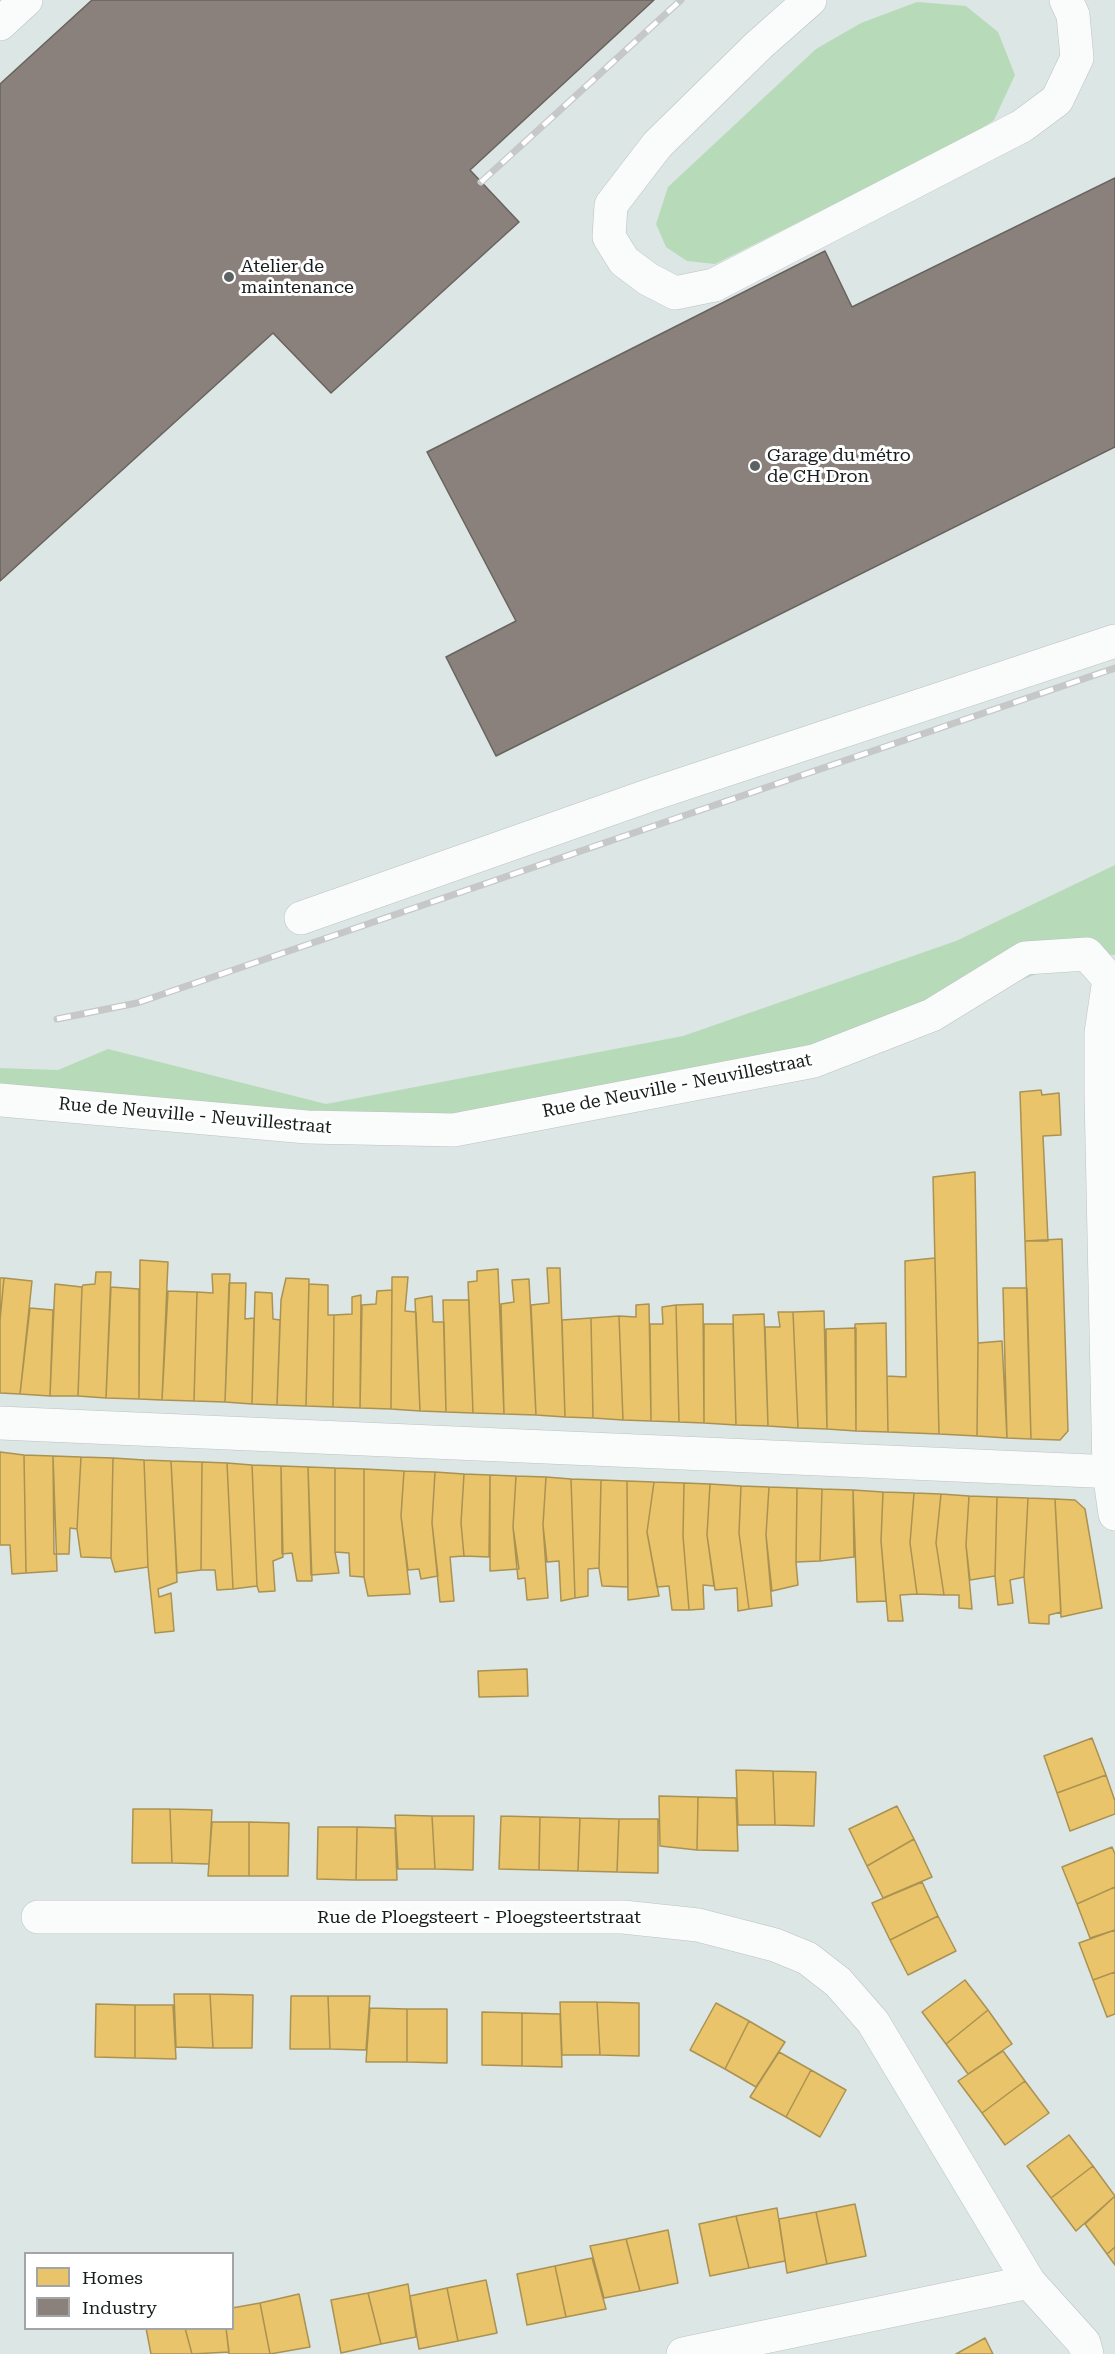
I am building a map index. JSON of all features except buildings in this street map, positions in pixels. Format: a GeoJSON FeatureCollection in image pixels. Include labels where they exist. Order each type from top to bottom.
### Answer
{"type":"FeatureCollection","features":[{"type":"Feature","properties":{"kind":"street"},"geometry":{"type":"LineString","coordinates":[[0,24],[26,0]]}},
{"type":"Feature","properties":{"kind":"street"},"geometry":{"type":"LineString","coordinates":[[810,0],[759,45],[657,145],[611,205],[609,237],[624,261],[648,279],[675,293],[714,285],[1022,126],[1057,100],[1077,58],[1073,15],[1066,0]]}},
{"type":"Feature","properties":{"kind":"street"},"geometry":{"type":"LineString","coordinates":[[301,918],[653,794],[1115,640]]}},
{"type":"Feature","properties":{"kind":"street","name":"Rue de Neuville - Neuvillestraat"},"geometry":{"type":"LineString","coordinates":[[0,1100],[306,1127],[454,1130],[814,1061],[932,1015],[1025,958],[1087,954],[1109,979],[1101,1033],[1101,1095],[1115,1514]]}},
{"type":"Feature","properties":{"kind":"street"},"geometry":{"type":"LineString","coordinates":[[0,1423],[1112,1472]]}},
{"type":"Feature","properties":{"kind":"street","name":"Rue de Ploegsteert - Ploegsteertstraat"},"geometry":{"type":"LineString","coordinates":[[38,1917],[622,1917],[698,1925],[762,1939],[807,1958],[838,1982],[873,2022],[1029,2282],[1084,2343],[1087,2354]]}},
{"type":"Feature","properties":{"kind":"street"},"geometry":{"type":"LineString","coordinates":[[683,2354],[1029,2282]]}},
{"type":"Feature","properties":{"kind":"green space"},"geometry":{"type":"Polygon","coordinates":[[[917,2],[966,6],[998,32],[1015,75],[994,120],[969,137],[715,264],[687,261],[666,247],[656,224],[668,187],[816,49],[861,23],[917,2]]]}},
{"type":"Feature","properties":{"kind":"green space"},"geometry":{"type":"Polygon","coordinates":[[[1115,865],[1115,955],[1087,954],[932,1015],[454,1130],[0,1098],[0,1068],[58,1070],[108,1049],[326,1104],[683,1036],[956,941],[1115,865]]]}},
{"type":"Feature","properties":{"kind":"railway"},"geometry":{"type":"LineString","coordinates":[[481,182],[681,0]]}},
{"type":"Feature","properties":{"kind":"railway"},"geometry":{"type":"LineString","coordinates":[[57,1019],[137,1003],[1115,668]]}},
{"type":"Feature","properties":{"kind":"place","name":"Atelier de maintenance"},"geometry":{"type":"Point","coordinates":[229,277]}},
{"type":"Feature","properties":{"kind":"place","name":"Garage du métro de CH Dron"},"geometry":{"type":"Point","coordinates":[755,466]}}]}
